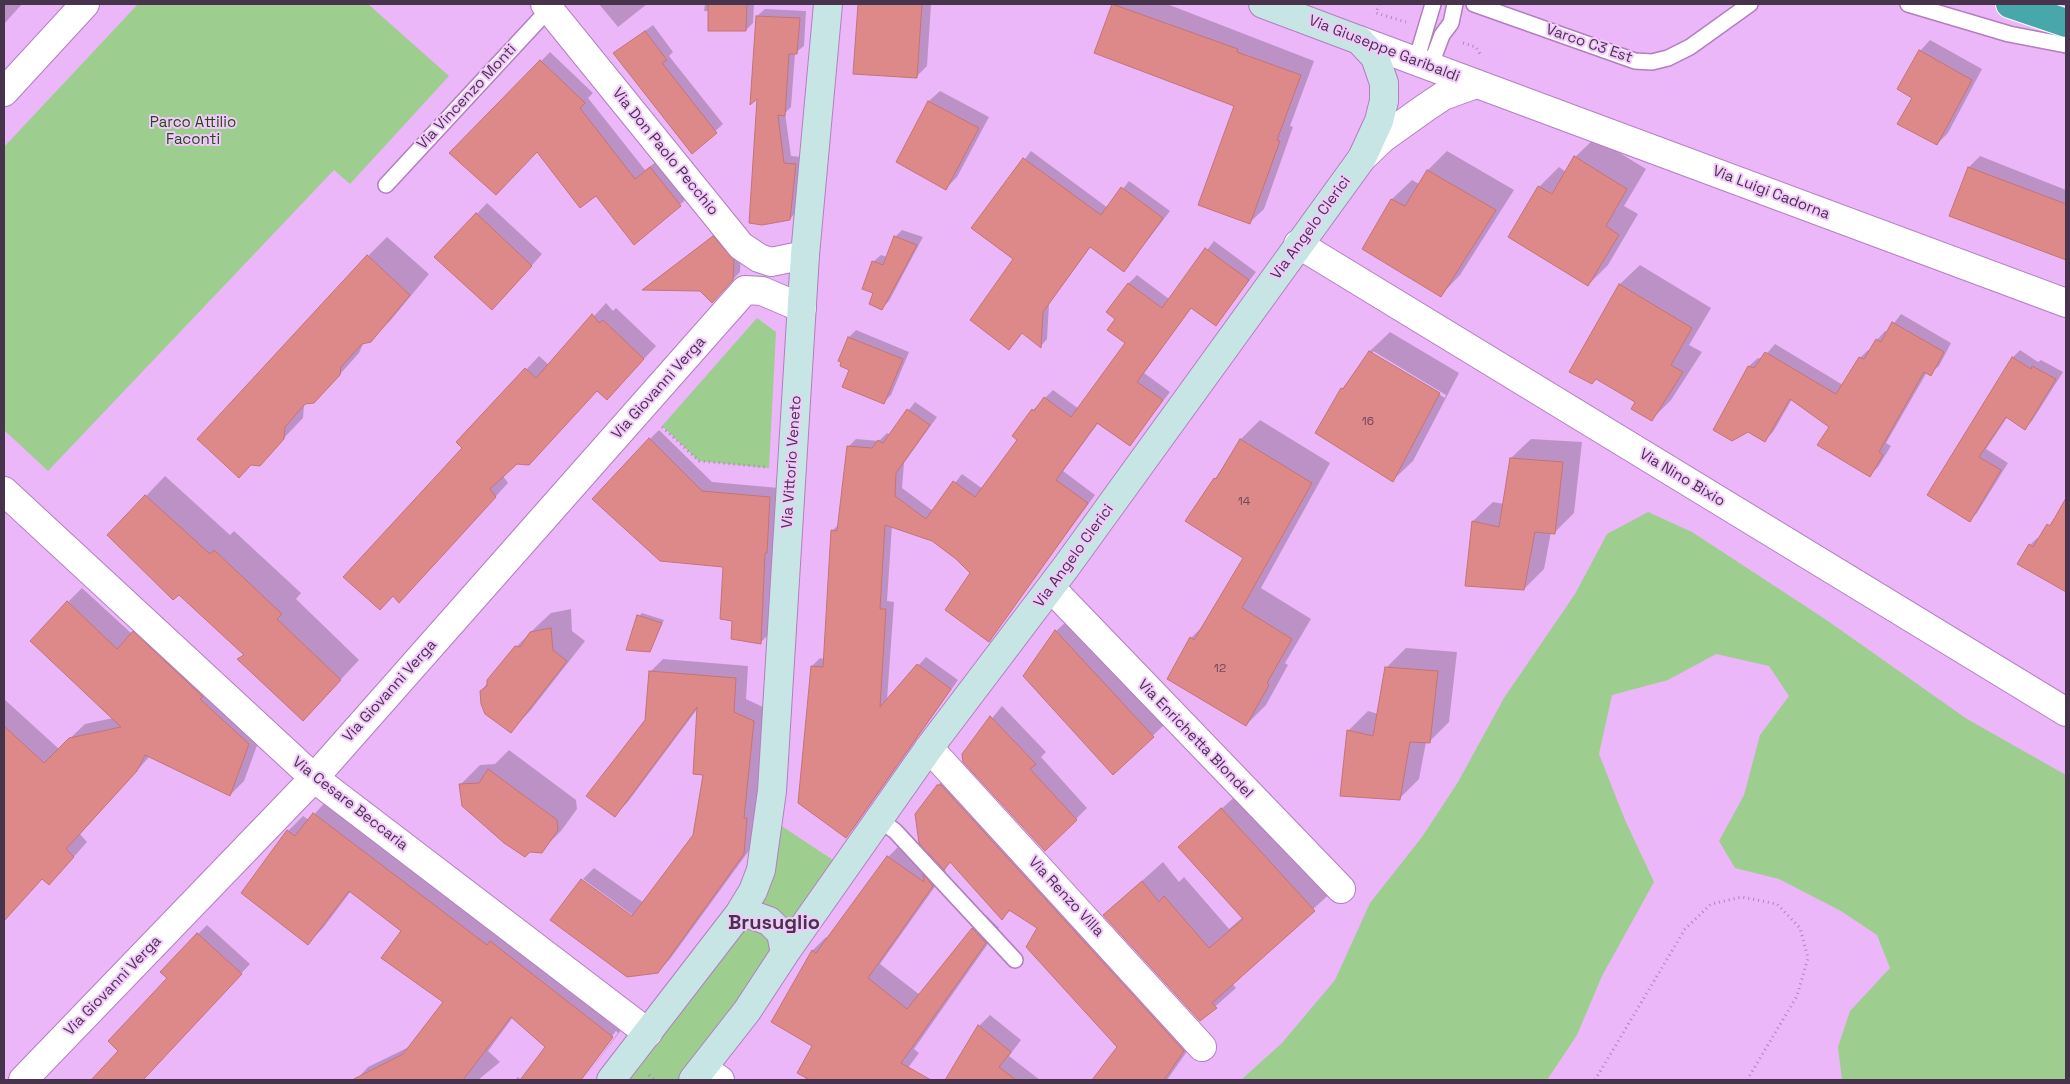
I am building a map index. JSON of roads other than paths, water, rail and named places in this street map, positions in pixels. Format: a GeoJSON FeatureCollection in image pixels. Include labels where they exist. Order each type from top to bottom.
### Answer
{"type":"FeatureCollection","features":[{"type":"Feature","properties":{"kind":"highway"},"geometry":{"type":"LineString","coordinates":[[2010,4],[2066,23]]}},
{"type":"Feature","properties":{"kind":"street"},"geometry":{"type":"LineString","coordinates":[[4,92],[85,4]]}},
{"type":"Feature","properties":{"kind":"street","name":"Via Vittorio Veneto"},"geometry":{"type":"LineString","coordinates":[[611,1080],[739,914],[753,891],[761,870],[772,791],[805,255],[828,4]]}},
{"type":"Feature","properties":{"kind":"street","name":"Via Giuseppe Garibaldi"},"geometry":{"type":"LineString","coordinates":[[1264,4],[1476,84]]}},
{"type":"Feature","properties":{"kind":"street","name":"Via Don Paolo Pecchio"},"geometry":{"type":"LineString","coordinates":[[547,6],[741,246],[759,258],[771,262],[805,255]]}},
{"type":"Feature","properties":{"kind":"street","name":"Via Angelo Clerici"},"geometry":{"type":"LineString","coordinates":[[1359,40],[1375,56],[1385,92],[1379,121],[1362,158]]}},
{"type":"Feature","properties":{"kind":"street","name":"Via Angelo Clerici"},"geometry":{"type":"LineString","coordinates":[[706,1076],[785,953],[929,748],[1050,588],[1362,158],[1383,138],[1425,108],[1458,89],[1476,84]]}},
{"type":"Feature","properties":{"kind":"street","name":"Via Luigi Cadorna"},"geometry":{"type":"LineString","coordinates":[[1476,84],[1537,105],[2066,303]]}},
{"type":"Feature","properties":{"kind":"street","name":"Via Nino Bixio"},"geometry":{"type":"LineString","coordinates":[[1298,244],[2066,712]]}},
{"type":"Feature","properties":{"kind":"street"},"geometry":{"type":"LineString","coordinates":[[741,246],[747,265],[745,290],[762,291],[802,308]]}},
{"type":"Feature","properties":{"kind":"street","name":"Via Giovanni Verga"},"geometry":{"type":"LineString","coordinates":[[23,1080],[314,778],[745,290]]}},
{"type":"Feature","properties":{"kind":"street","name":"Via Cesare Beccaria"},"geometry":{"type":"LineString","coordinates":[[4,491],[314,778],[648,1033]]}},
{"type":"Feature","properties":{"kind":"street","name":"Via Enrichetta Blondel"},"geometry":{"type":"LineString","coordinates":[[1050,588],[1341,889]]}},
{"type":"Feature","properties":{"kind":"street","name":"Via Renzo Villa"},"geometry":{"type":"LineString","coordinates":[[929,748],[1202,1047]]}},
{"type":"Feature","properties":{"kind":"street"},"geometry":{"type":"LineString","coordinates":[[739,914],[752,915],[769,921],[781,933],[785,953]]}},
{"type":"Feature","properties":{"kind":"lane"},"geometry":{"type":"LineString","coordinates":[[1423,64],[1433,4]]}},
{"type":"Feature","properties":{"kind":"lane"},"geometry":{"type":"LineString","coordinates":[[1423,64],[1451,23],[1454,4]]}},
{"type":"Feature","properties":{"kind":"lane","name":"Varco C3 Est"},"geometry":{"type":"LineString","coordinates":[[1474,4],[1635,61],[1652,62],[1668,58],[1690,47],[1750,4]]}},
{"type":"Feature","properties":{"kind":"lane"},"geometry":{"type":"LineString","coordinates":[[1908,4],[2010,34],[2066,46]]}},
{"type":"Feature","properties":{"kind":"lane","name":"Via Vincenzo Monti"},"geometry":{"type":"LineString","coordinates":[[386,185],[547,6]]}},
{"type":"Feature","properties":{"kind":"lane"},"geometry":{"type":"LineString","coordinates":[[879,819],[894,831],[1015,960]]}},
{"type":"Feature","properties":{"kind":"district","name":"Brusuglio"},"geometry":{"type":"Point","coordinates":[774,924]}},
{"type":"Feature","properties":{"kind":"park label","name":"Parco Attilio Faconti"},"geometry":{"type":"Point","coordinates":[193,132]}}]}
